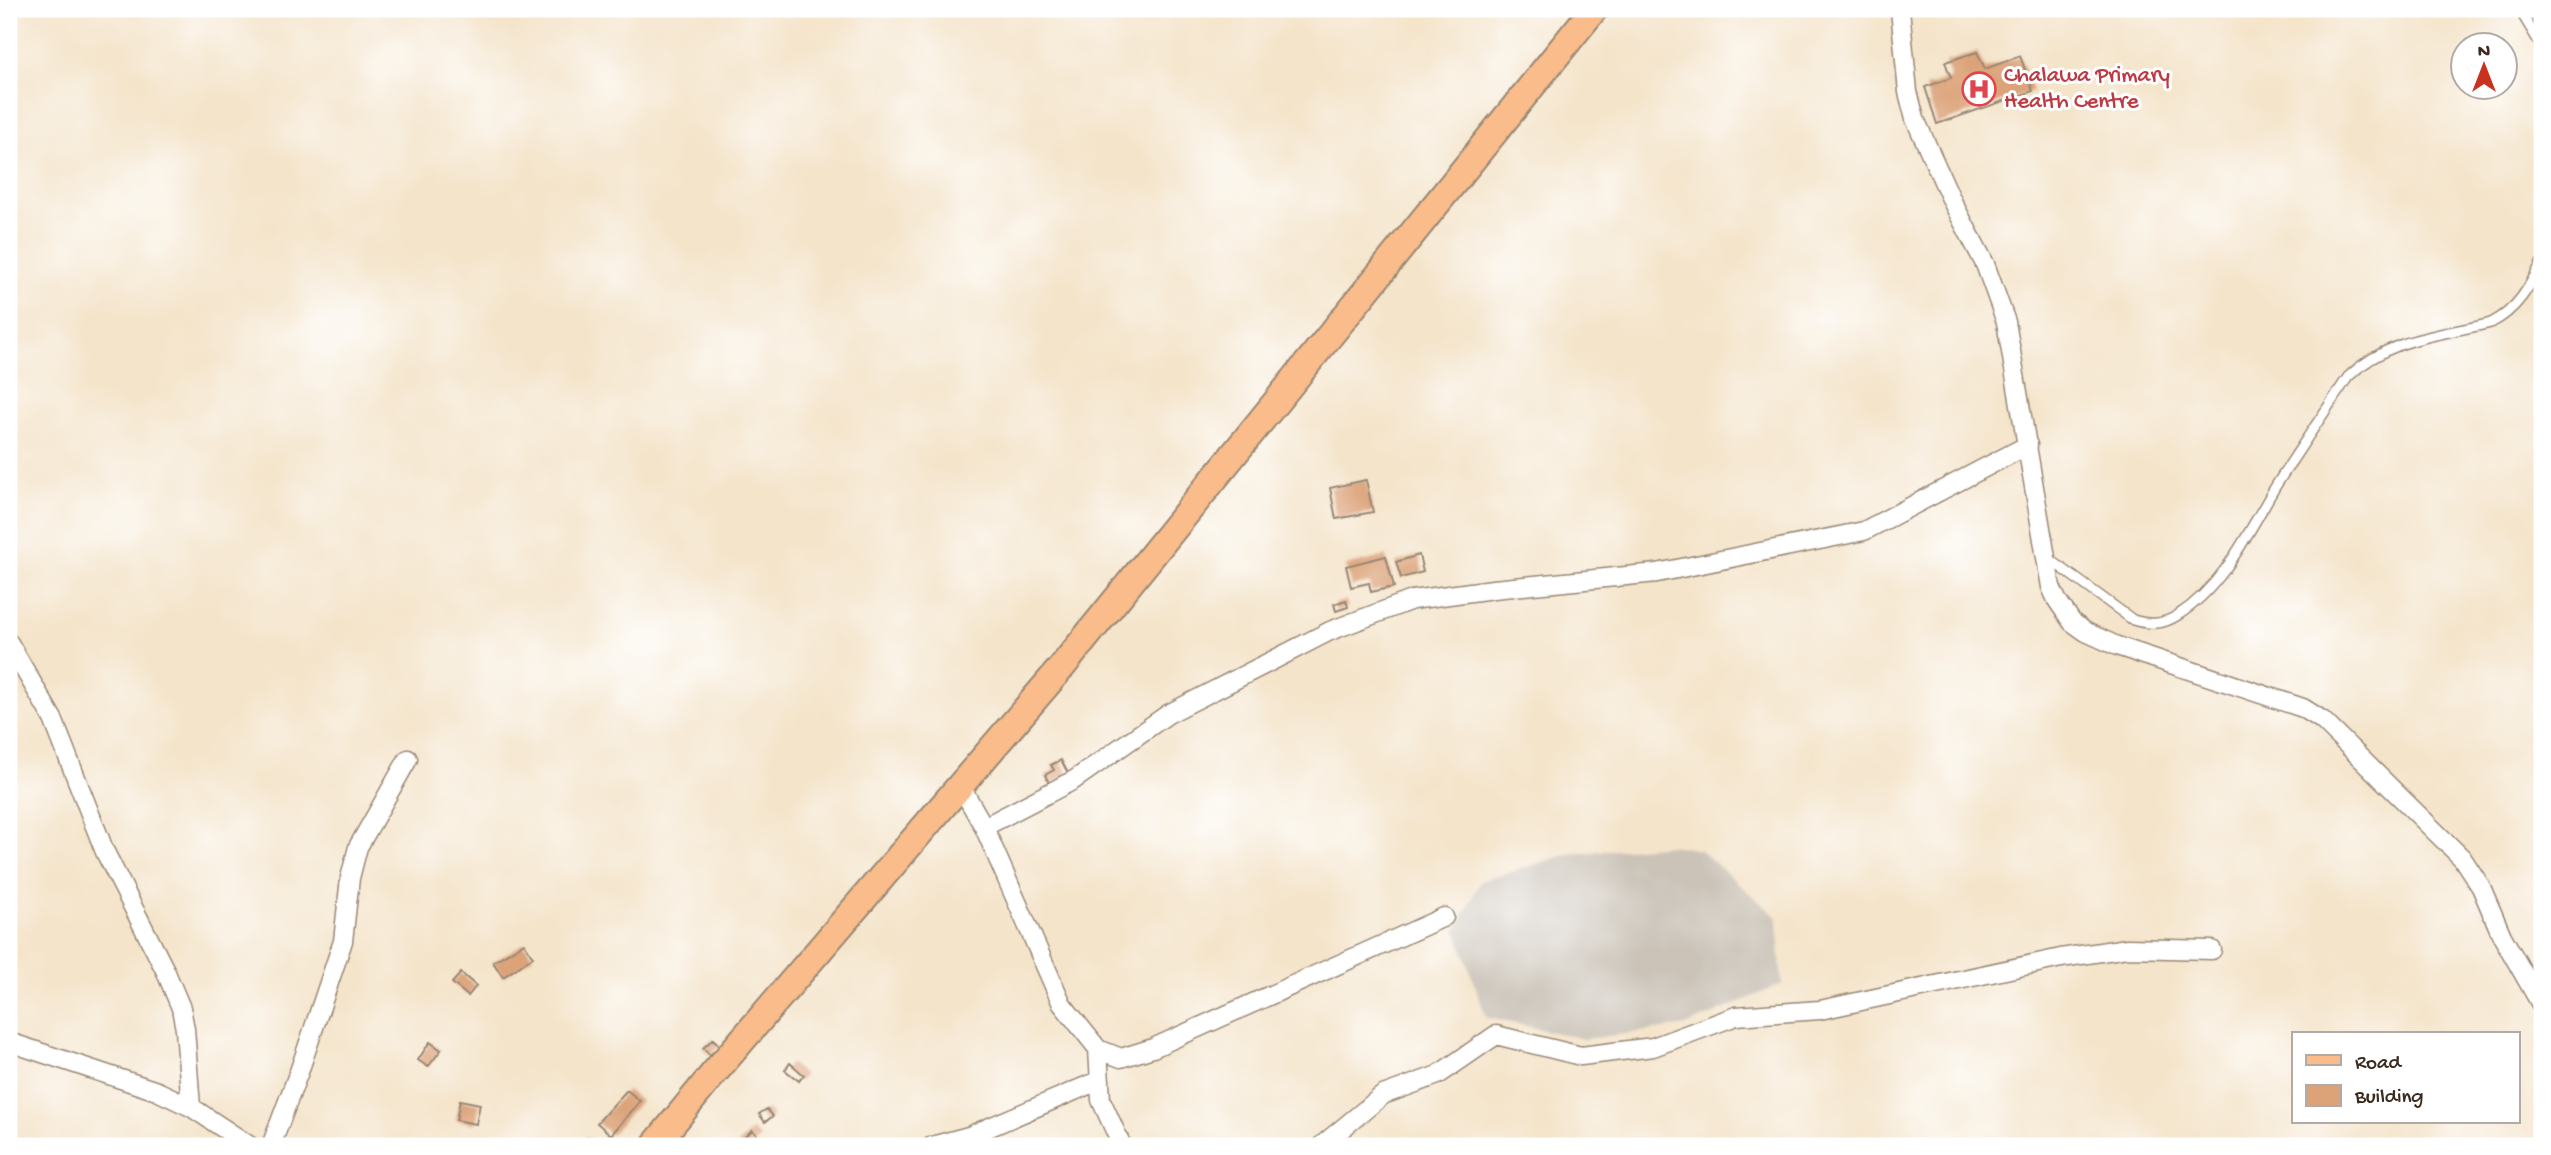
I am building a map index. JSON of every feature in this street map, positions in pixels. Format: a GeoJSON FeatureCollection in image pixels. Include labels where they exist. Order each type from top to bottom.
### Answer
{"type":"FeatureCollection","features":[{"type":"Feature","properties":{"kind":"main road"},"geometry":{"type":"LineString","coordinates":[[654,1146],[1070,657],[1594,9]]}},
{"type":"Feature","properties":{"kind":"street"},"geometry":{"type":"LineString","coordinates":[[1900,9],[1908,92],[1915,119],[1953,203],[1985,264],[2006,322],[2046,557],[2057,600],[2072,622],[2086,632],[2117,646],[2303,708],[2322,720],[2462,858],[2481,887],[2502,936],[2542,1006]]}},
{"type":"Feature","properties":{"kind":"street"},"geometry":{"type":"LineString","coordinates":[[985,827],[1074,780],[1168,714],[1329,631],[1412,600],[1657,573],[1864,531],[2028,444]]}},
{"type":"Feature","properties":{"kind":"street"},"geometry":{"type":"LineString","coordinates":[[9,643],[54,719],[105,852],[165,970],[181,1008],[186,1029],[191,1107]]}},
{"type":"Feature","properties":{"kind":"street"},"geometry":{"type":"LineString","coordinates":[[271,1146],[343,941],[350,878],[358,847],[408,759]]}},
{"type":"Feature","properties":{"kind":"street"},"geometry":{"type":"LineString","coordinates":[[960,785],[985,827],[1062,1004],[1098,1049],[1121,1058],[1153,1048],[1444,917]]}},
{"type":"Feature","properties":{"kind":"street"},"geometry":{"type":"LineString","coordinates":[[1321,1146],[1384,1095],[1438,1075],[1496,1035],[1581,1056],[1653,1047],[1736,1016],[1820,1010],[2061,958],[2127,948],[2212,950]]}},
{"type":"Feature","properties":{"kind":"street"},"geometry":{"type":"LineString","coordinates":[[9,1042],[157,1091],[191,1107],[250,1146]]}},
{"type":"Feature","properties":{"kind":"street"},"geometry":{"type":"LineString","coordinates":[[1098,1049],[1101,1100],[1122,1146]]}},
{"type":"Feature","properties":{"kind":"street"},"geometry":{"type":"LineString","coordinates":[[932,1146],[969,1136],[1100,1080]]}},
{"type":"Feature","properties":{"kind":"lane"},"geometry":{"type":"LineString","coordinates":[[2519,9],[2542,47]]}},
{"type":"Feature","properties":{"kind":"lane"},"geometry":{"type":"LineString","coordinates":[[2046,557],[2133,620],[2159,624],[2176,617],[2223,573],[2278,484],[2355,370],[2393,346],[2491,323],[2503,317],[2524,295],[2542,262]]}},
{"type":"Feature","properties":{"kind":"shaded area"},"geometry":{"type":"Polygon","coordinates":[[[1671,845],[1700,850],[1777,917],[1782,984],[1686,1026],[1584,1039],[1486,1017],[1456,930],[1481,881],[1569,854],[1671,845]]]}},
{"type":"Feature","properties":{"kind":"building","name":"Chalawa Primary Health Centre"},"geometry":{"type":"Polygon","coordinates":[[[1977,52],[1985,69],[2020,56],[2033,91],[1937,124],[1925,87],[1951,78],[1945,62],[1977,52]]]}},
{"type":"Feature","properties":{"kind":"building"},"geometry":{"type":"Polygon","coordinates":[[[1366,480],[1373,512],[1336,519],[1330,488],[1366,480]]]}},
{"type":"Feature","properties":{"kind":"building"},"geometry":{"type":"Polygon","coordinates":[[[1419,555],[1423,572],[1401,578],[1396,562],[1419,555]]]}},
{"type":"Feature","properties":{"kind":"building"},"geometry":{"type":"Polygon","coordinates":[[[1386,556],[1394,587],[1371,592],[1369,583],[1351,587],[1346,566],[1386,556]]]}},
{"type":"Feature","properties":{"kind":"building"},"geometry":{"type":"Polygon","coordinates":[[[1346,600],[1348,607],[1336,611],[1334,604],[1346,600]]]}},
{"type":"Feature","properties":{"kind":"building"},"geometry":{"type":"Polygon","coordinates":[[[1061,760],[1069,775],[1050,785],[1045,775],[1054,770],[1051,765],[1061,760]]]}},
{"type":"Feature","properties":{"kind":"building"},"geometry":{"type":"Polygon","coordinates":[[[524,943],[533,957],[503,977],[493,962],[524,943]]]}},
{"type":"Feature","properties":{"kind":"building"},"geometry":{"type":"Polygon","coordinates":[[[461,973],[476,986],[468,996],[452,983],[461,973]]]}},
{"type":"Feature","properties":{"kind":"building"},"geometry":{"type":"Polygon","coordinates":[[[713,1039],[720,1046],[710,1055],[703,1048],[713,1039]]]}},
{"type":"Feature","properties":{"kind":"building"},"geometry":{"type":"Polygon","coordinates":[[[430,1042],[441,1050],[428,1067],[418,1060],[430,1042]]]}},
{"type":"Feature","properties":{"kind":"building"},"geometry":{"type":"Polygon","coordinates":[[[790,1063],[804,1075],[799,1081],[785,1070],[790,1063]]]}},
{"type":"Feature","properties":{"kind":"building"},"geometry":{"type":"Polygon","coordinates":[[[627,1090],[640,1101],[611,1135],[597,1123],[627,1090]]]}},
{"type":"Feature","properties":{"kind":"building"},"geometry":{"type":"Polygon","coordinates":[[[460,1100],[480,1104],[476,1124],[456,1120],[460,1100]]]}},
{"type":"Feature","properties":{"kind":"building"},"geometry":{"type":"Polygon","coordinates":[[[767,1109],[773,1116],[765,1122],[759,1114],[767,1109]]]}},
{"type":"Feature","properties":{"kind":"building"},"geometry":{"type":"Polygon","coordinates":[[[752,1130],[760,1138],[751,1146],[740,1146],[738,1144],[752,1130]]]}},
{"type":"Feature","properties":{"kind":"building"},"geometry":{"type":"Polygon","coordinates":[[[588,1137],[596,1146],[578,1146],[588,1137]]]}},
{"type":"Feature","properties":{"kind":"place","name":"Chalawa Primary Health Centre"},"geometry":{"type":"Point","coordinates":[1979,89]}}]}
